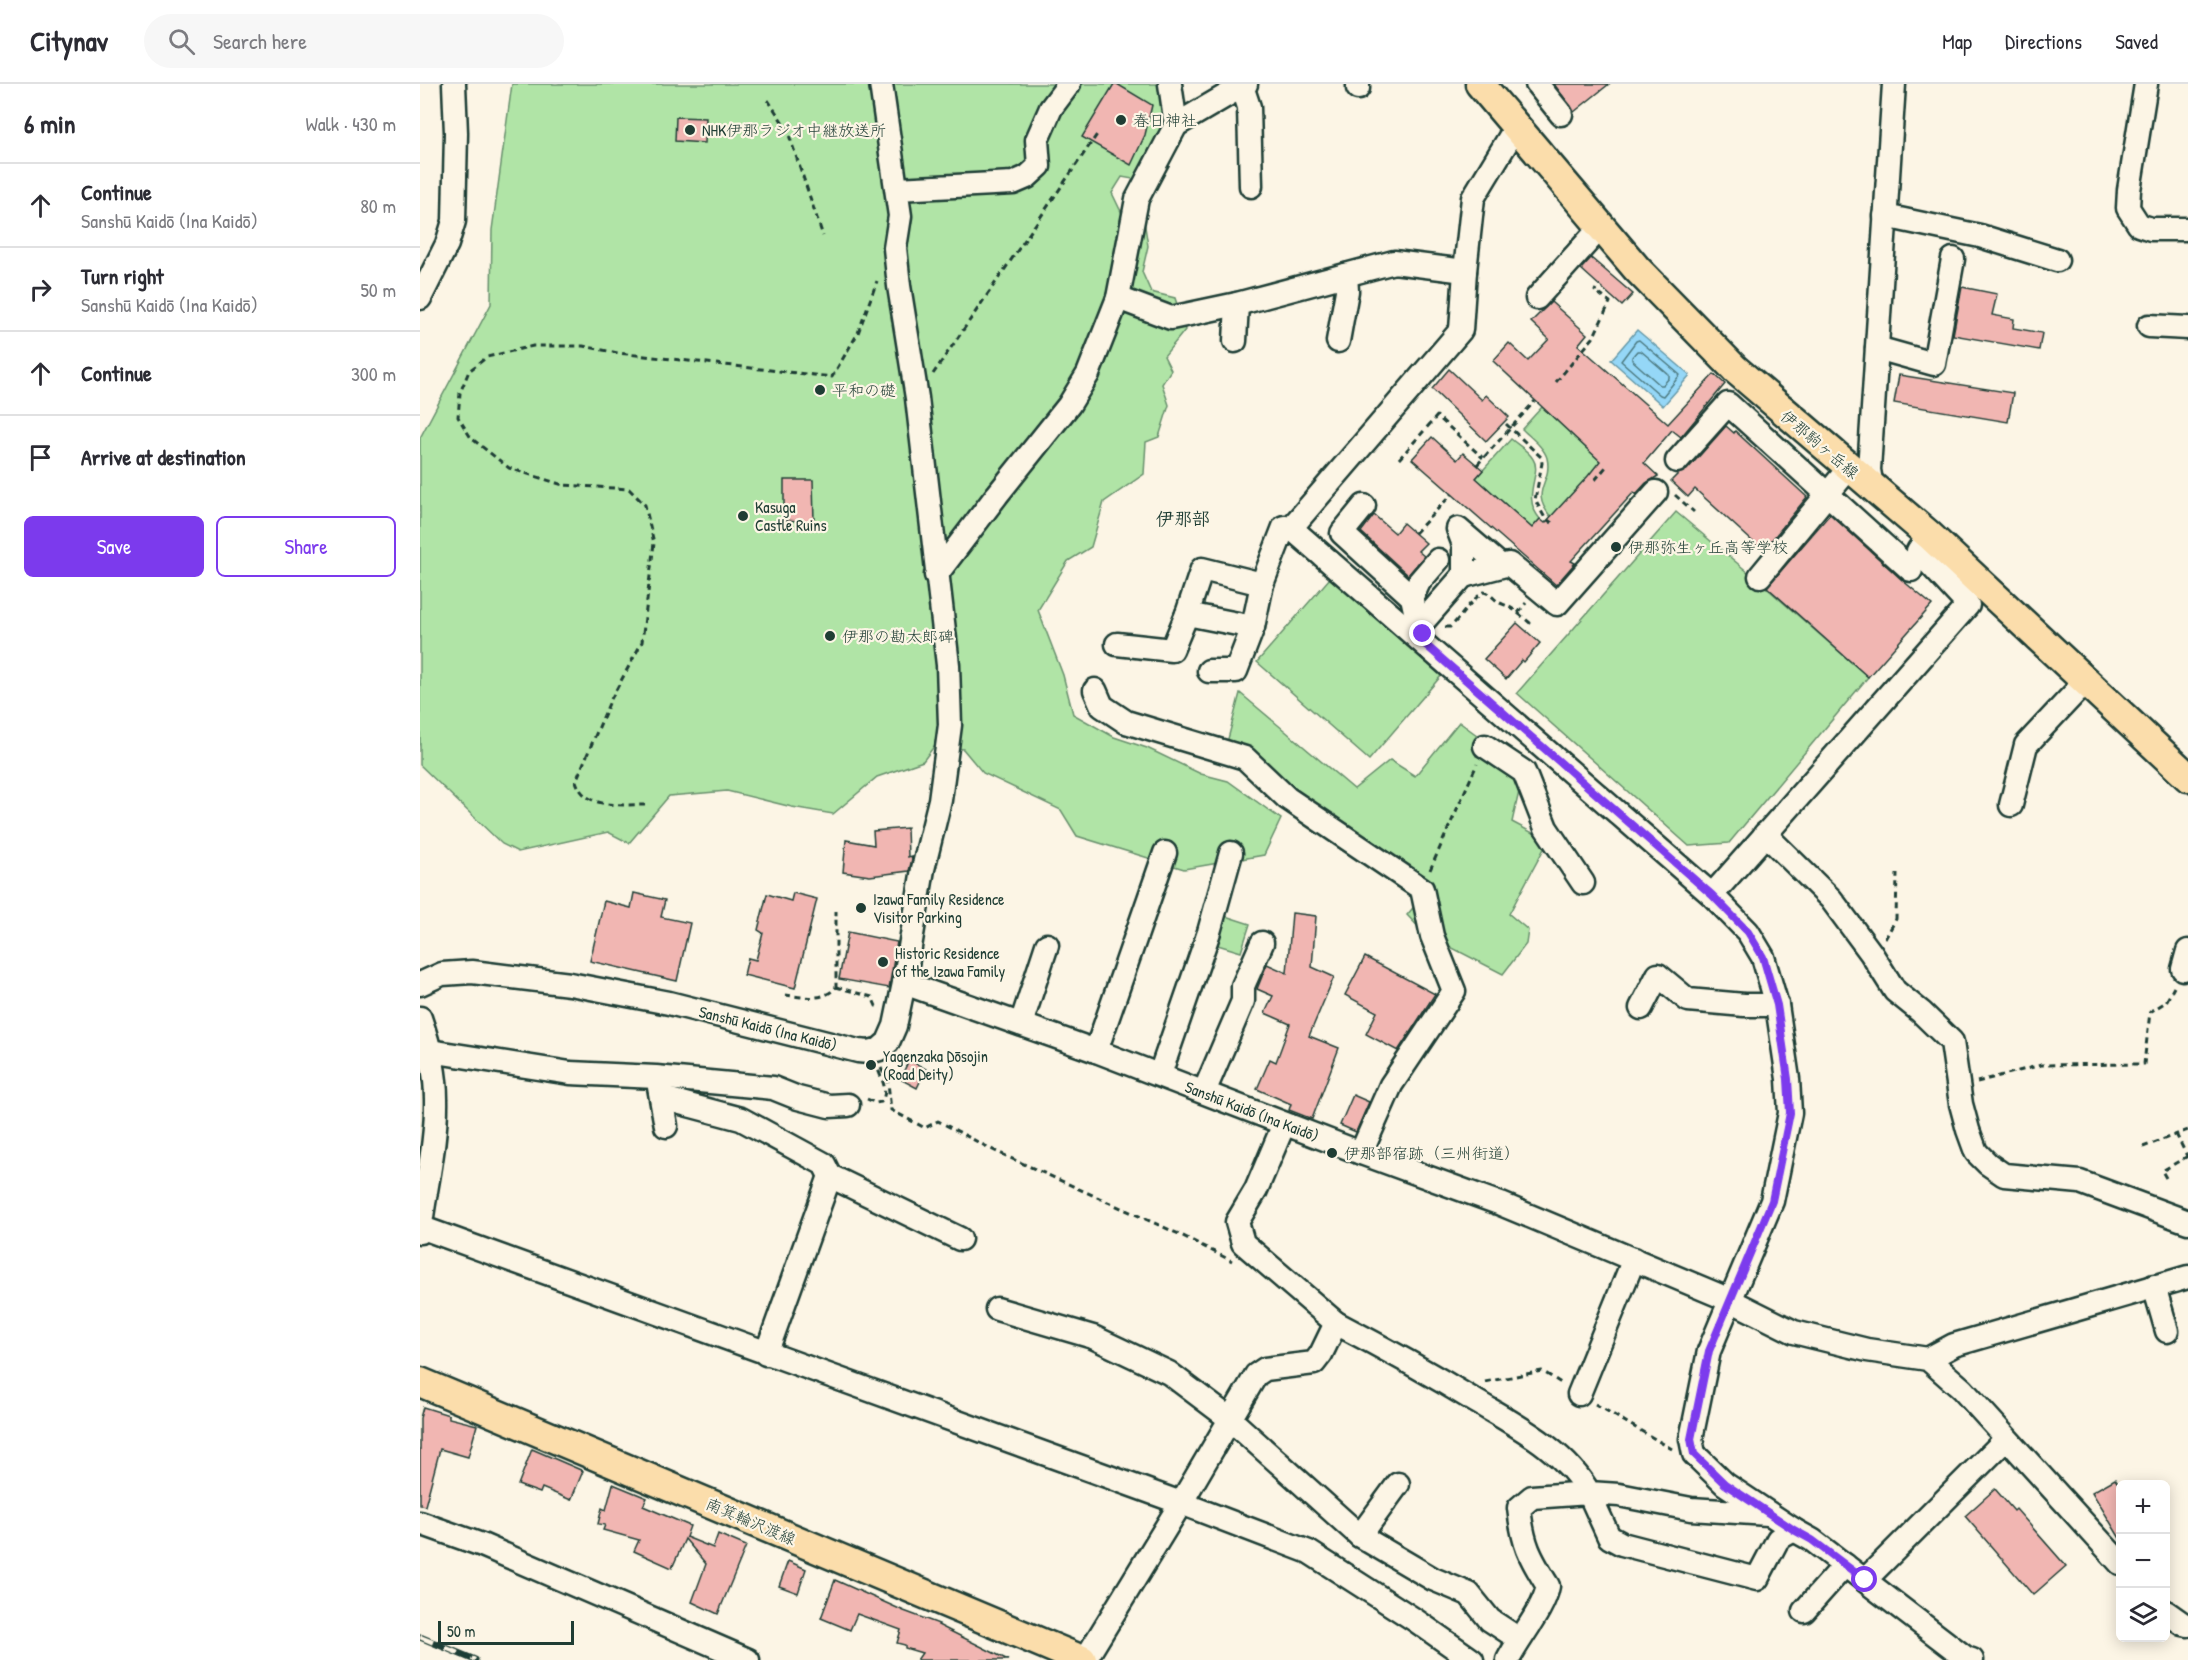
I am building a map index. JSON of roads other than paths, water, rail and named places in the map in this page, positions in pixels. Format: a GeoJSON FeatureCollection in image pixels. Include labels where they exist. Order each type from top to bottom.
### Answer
{"type":"FeatureCollection","features":[{"type":"Feature","properties":{"kind":"main road","name":"伊那駒ヶ岳線"},"geometry":{"type":"LineString","coordinates":[[1480,84],[1600,228],[1678,314],[1735,369],[1929,535],[2188,777]]}},
{"type":"Feature","properties":{"kind":"main road","name":"南箕輪沢渡線"},"geometry":{"type":"LineString","coordinates":[[420,1382],[1083,1660]]}},
{"type":"Feature","properties":{"kind":"street"},"geometry":{"type":"LineString","coordinates":[[420,298],[447,244],[454,222],[456,134],[454,84]]}},
{"type":"Feature","properties":{"kind":"street"},"geometry":{"type":"LineString","coordinates":[[881,84],[900,216],[895,248],[917,398],[948,665],[950,725],[940,800],[923,869],[904,983]]}},
{"type":"Feature","properties":{"kind":"street"},"geometry":{"type":"LineString","coordinates":[[897,189],[1013,183],[1027,177],[1039,166],[1037,140],[1051,108],[1068,84]]}},
{"type":"Feature","properties":{"kind":"street"},"geometry":{"type":"LineString","coordinates":[[1170,84],[1176,125]]}},
{"type":"Feature","properties":{"kind":"street"},"geometry":{"type":"LineString","coordinates":[[1537,84],[1561,114]]}},
{"type":"Feature","properties":{"kind":"street"},"geometry":{"type":"LineString","coordinates":[[1872,488],[1869,470],[1894,84]]}},
{"type":"Feature","properties":{"kind":"street"},"geometry":{"type":"LineString","coordinates":[[2146,84],[2128,208],[2139,225],[2151,229],[2188,229]]}},
{"type":"Feature","properties":{"kind":"street"},"geometry":{"type":"LineString","coordinates":[[936,575],[1069,405],[1088,374],[1118,298],[1137,199],[1176,125],[1244,85],[1248,106],[1251,186]]}},
{"type":"Feature","properties":{"kind":"street"},"geometry":{"type":"LineString","coordinates":[[1209,671],[1236,671],[1253,627],[1262,584],[1287,528],[1461,330],[1473,198],[1516,127]]}},
{"type":"Feature","properties":{"kind":"street"},"geometry":{"type":"LineString","coordinates":[[1885,216],[1980,236],[2057,260]]}},
{"type":"Feature","properties":{"kind":"street"},"geometry":{"type":"LineString","coordinates":[[1537,298],[1600,228]]}},
{"type":"Feature","properties":{"kind":"street"},"geometry":{"type":"LineString","coordinates":[[1877,348],[1934,364],[1953,259]]}},
{"type":"Feature","properties":{"kind":"street"},"geometry":{"type":"LineString","coordinates":[[1118,298],[1171,318],[1238,304],[1394,262],[1465,271]]}},
{"type":"Feature","properties":{"kind":"street"},"geometry":{"type":"LineString","coordinates":[[1338,341],[1347,291],[1346,274]]}},
{"type":"Feature","properties":{"kind":"street"},"geometry":{"type":"LineString","coordinates":[[1234,340],[1238,304]]}},
{"type":"Feature","properties":{"kind":"street"},"geometry":{"type":"LineString","coordinates":[[2149,326],[2188,328]]}},
{"type":"Feature","properties":{"kind":"street"},"geometry":{"type":"LineString","coordinates":[[1677,461],[1728,404],[1911,570]]}},
{"type":"Feature","properties":{"kind":"street"},"geometry":{"type":"LineString","coordinates":[[1760,576],[1849,468]]}},
{"type":"Feature","properties":{"kind":"street"},"geometry":{"type":"LineString","coordinates":[[1419,631],[1464,576],[1500,565],[1509,564],[1557,604],[1656,492]]}},
{"type":"Feature","properties":{"kind":"street"},"geometry":{"type":"LineString","coordinates":[[1364,506],[1342,533],[1412,597],[1419,631]]}},
{"type":"Feature","properties":{"kind":"street"},"geometry":{"type":"LineString","coordinates":[[1287,528],[1419,631],[1712,895],[1748,932],[1763,957],[1777,1005],[1788,1079],[1790,1113],[1772,1201],[1709,1351],[1691,1439],[1694,1454],[1725,1484],[1812,1540],[1968,1659]]}},
{"type":"Feature","properties":{"kind":"street"},"geometry":{"type":"LineString","coordinates":[[1464,576],[1464,545],[1458,529],[1500,565]]}},
{"type":"Feature","properties":{"kind":"street"},"geometry":{"type":"LineString","coordinates":[[1712,895],[1968,605],[1918,551],[1929,535]]}},
{"type":"Feature","properties":{"kind":"street"},"geometry":{"type":"LineString","coordinates":[[1412,597],[1419,582],[1438,560]]}},
{"type":"Feature","properties":{"kind":"street"},"geometry":{"type":"LineString","coordinates":[[1117,644],[1172,650],[1202,569],[1262,584]]}},
{"type":"Feature","properties":{"kind":"street"},"geometry":{"type":"LineString","coordinates":[[1187,614],[1253,627]]}},
{"type":"Feature","properties":{"kind":"street"},"geometry":{"type":"LineString","coordinates":[[2011,805],[2025,745],[2085,682]]}},
{"type":"Feature","properties":{"kind":"street"},"geometry":{"type":"LineString","coordinates":[[1095,690],[1102,706],[1126,722],[1245,759],[1287,798],[1422,889],[1432,936],[1454,992],[1391,1085],[1361,1153]]}},
{"type":"Feature","properties":{"kind":"street"},"geometry":{"type":"LineString","coordinates":[[1485,746],[1524,772],[1546,828],[1583,883]]}},
{"type":"Feature","properties":{"kind":"street"},"geometry":{"type":"LineString","coordinates":[[1765,834],[1831,899],[1871,952],[1895,991],[1952,1042],[1958,1087],[1968,1130],[1976,1152],[1988,1164],[2004,1175],[2080,1182],[2188,1222]]}},
{"type":"Feature","properties":{"kind":"street"},"geometry":{"type":"LineString","coordinates":[[1096,1051],[1165,853]]}},
{"type":"Feature","properties":{"kind":"street"},"geometry":{"type":"LineString","coordinates":[[1160,1074],[1209,932],[1231,853]]}},
{"type":"Feature","properties":{"kind":"street"},"geometry":{"type":"LineString","coordinates":[[1204,1092],[1243,1001],[1243,986],[1262,944]]}},
{"type":"Feature","properties":{"kind":"street"},"geometry":{"type":"LineString","coordinates":[[1021,1024],[1047,945]]}},
{"type":"Feature","properties":{"kind":"street","name":"Sanshū Kaidō (Ina Kaidō)"},"geometry":{"type":"LineString","coordinates":[[420,984],[442,974],[472,972],[570,984],[669,1003],[869,1052],[880,1049],[888,1042],[904,983],[1160,1074],[1284,1124],[1501,1204],[1730,1300],[1794,1332],[1867,1350],[1928,1359]]}},
{"type":"Feature","properties":{"kind":"street"},"geometry":{"type":"LineString","coordinates":[[1641,1008],[1658,975],[1688,1000],[1744,1005],[1777,1005]]}},
{"type":"Feature","properties":{"kind":"street"},"geometry":{"type":"LineString","coordinates":[[420,1018],[430,1051],[436,1099],[434,1131],[420,1229],[1181,1503],[1309,1552],[1415,1620],[1472,1660]]}},
{"type":"Feature","properties":{"kind":"street"},"geometry":{"type":"LineString","coordinates":[[430,1051],[659,1087],[773,1088],[798,1098],[829,1106],[848,1105]]}},
{"type":"Feature","properties":{"kind":"street"},"geometry":{"type":"LineString","coordinates":[[659,1087],[666,1126]]}},
{"type":"Feature","properties":{"kind":"street"},"geometry":{"type":"LineString","coordinates":[[659,1087],[741,1119],[824,1164],[830,1176],[960,1239]]}},
{"type":"Feature","properties":{"kind":"street"},"geometry":{"type":"LineString","coordinates":[[1284,1124],[1256,1190],[1237,1222],[1243,1243],[1336,1323],[1404,1359],[1530,1434],[1579,1474],[1609,1537],[1622,1544],[1757,1579],[1778,1539],[1794,1530]]}},
{"type":"Feature","properties":{"kind":"street"},"geometry":{"type":"LineString","coordinates":[[766,1354],[830,1176]]}},
{"type":"Feature","properties":{"kind":"street"},"geometry":{"type":"LineString","coordinates":[[1579,1394],[1634,1259]]}},
{"type":"Feature","properties":{"kind":"street"},"geometry":{"type":"LineString","coordinates":[[2116,1558],[1962,1389],[1928,1359],[1954,1345],[2188,1277]]}},
{"type":"Feature","properties":{"kind":"street"},"geometry":{"type":"LineString","coordinates":[[2154,1287],[2167,1331]]}},
{"type":"Feature","properties":{"kind":"street"},"geometry":{"type":"LineString","coordinates":[[997,1309],[1093,1337],[1169,1374],[1230,1419],[1360,1536],[1433,1580],[1469,1594],[1490,1620],[1519,1639]]}},
{"type":"Feature","properties":{"kind":"street"},"geometry":{"type":"LineString","coordinates":[[1083,1660],[1181,1503],[1256,1375],[1265,1369],[1314,1363],[1322,1354],[1336,1323]]}},
{"type":"Feature","properties":{"kind":"street"},"geometry":{"type":"LineString","coordinates":[[1865,1580],[2006,1439]]}},
{"type":"Feature","properties":{"kind":"street"},"geometry":{"type":"LineString","coordinates":[[1360,1536],[1398,1484]]}},
{"type":"Feature","properties":{"kind":"street"},"geometry":{"type":"LineString","coordinates":[[1508,1660],[1546,1598],[1548,1586],[1530,1557],[1521,1532],[1519,1508],[1532,1497],[1589,1493],[1619,1495],[1691,1509],[1769,1514]]}},
{"type":"Feature","properties":{"kind":"street"},"geometry":{"type":"LineString","coordinates":[[420,1523],[482,1545],[748,1660]]}},
{"type":"Feature","properties":{"kind":"street"},"geometry":{"type":"LineString","coordinates":[[1804,1611],[1845,1565]]}},
{"type":"Feature","properties":{"kind":"street"},"geometry":{"type":"LineString","coordinates":[[2170,1615],[2188,1625]]}},
{"type":"Feature","properties":{"kind":"water"},"geometry":{"type":"Polygon","coordinates":[[[1637,330],[1690,375],[1663,406],[1611,360],[1637,330]]]}},
{"type":"Feature","properties":{"kind":"railway"},"geometry":{"type":"LineString","coordinates":[[420,1637],[475,1660]]}},
{"type":"Feature","properties":{"kind":"place","name":"春日神社"},"geometry":{"type":"Point","coordinates":[1121,120]}},
{"type":"Feature","properties":{"kind":"place","name":"NHK伊那ラジオ中継放送所"},"geometry":{"type":"Point","coordinates":[690,130]}},
{"type":"Feature","properties":{"kind":"place","name":"平和の礎"},"geometry":{"type":"Point","coordinates":[820,390]}},
{"type":"Feature","properties":{"kind":"place","name":"Kasuga Castle Ruins"},"geometry":{"type":"Point","coordinates":[743,516]}},
{"type":"Feature","properties":{"kind":"place","name":"伊那弥生ヶ丘高等学校"},"geometry":{"type":"Point","coordinates":[1616,547]}},
{"type":"Feature","properties":{"kind":"place","name":"伊那の勘太郎碑"},"geometry":{"type":"Point","coordinates":[830,636]}},
{"type":"Feature","properties":{"kind":"place","name":"Izawa Family Residence Visitor Parking"},"geometry":{"type":"Point","coordinates":[861,908]}},
{"type":"Feature","properties":{"kind":"place","name":"Historic Residence of the Izawa Family"},"geometry":{"type":"Point","coordinates":[883,962]}},
{"type":"Feature","properties":{"kind":"place","name":"Yagenzaka Dōsojin (Road Deity)"},"geometry":{"type":"Point","coordinates":[871,1065]}},
{"type":"Feature","properties":{"kind":"place","name":"伊那部宿跡（三州街道）"},"geometry":{"type":"Point","coordinates":[1332,1153]}},
{"type":"Feature","properties":{"kind":"district","name":"伊那部"},"geometry":{"type":"Point","coordinates":[1183,519]}}]}
